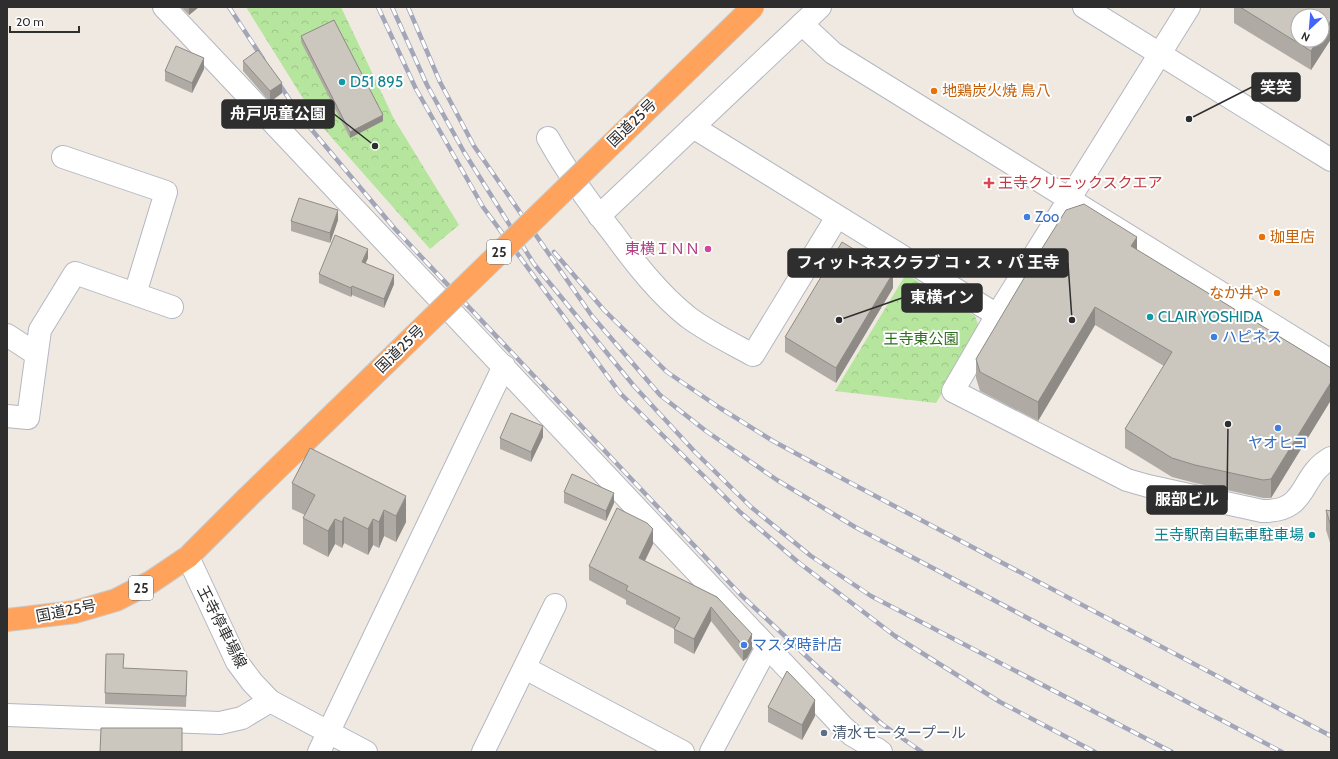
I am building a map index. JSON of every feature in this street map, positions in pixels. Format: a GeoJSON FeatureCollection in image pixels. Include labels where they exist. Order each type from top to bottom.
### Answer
{"type":"FeatureCollection","features":[{"type":"Feature","properties":{"kind":"highway","name":"国道25号"},"geometry":{"type":"LineString","coordinates":[[7,620],[75,612],[116,600],[151,582],[188,558],[246,499],[753,7]]}},
{"type":"Feature","properties":{"kind":"street"},"geometry":{"type":"LineString","coordinates":[[164,7],[843,727],[852,735],[878,751]]}},
{"type":"Feature","properties":{"kind":"street"},"geometry":{"type":"LineString","coordinates":[[599,216],[820,7]]}},
{"type":"Feature","properties":{"kind":"street"},"geometry":{"type":"LineString","coordinates":[[1084,7],[1331,160]]}},
{"type":"Feature","properties":{"kind":"street"},"geometry":{"type":"LineString","coordinates":[[1189,7],[997,315],[953,391],[1127,480],[1254,509],[1275,511],[1289,507],[1299,498],[1313,474],[1324,462],[1331,458]]}},
{"type":"Feature","properties":{"kind":"street"},"geometry":{"type":"LineString","coordinates":[[802,24],[834,53],[1331,362]]}},
{"type":"Feature","properties":{"kind":"street"},"geometry":{"type":"LineString","coordinates":[[693,127],[997,315]]}},
{"type":"Feature","properties":{"kind":"street"},"geometry":{"type":"LineString","coordinates":[[548,138],[561,162],[599,216],[648,277],[687,316],[702,327],[753,355],[837,217]]}},
{"type":"Feature","properties":{"kind":"street"},"geometry":{"type":"LineString","coordinates":[[63,156],[166,192],[135,294]]}},
{"type":"Feature","properties":{"kind":"street"},"geometry":{"type":"LineString","coordinates":[[7,416],[28,418],[40,330],[75,273],[172,307]]}},
{"type":"Feature","properties":{"kind":"street"},"geometry":{"type":"LineString","coordinates":[[7,335],[36,354]]}},
{"type":"Feature","properties":{"kind":"street"},"geometry":{"type":"LineString","coordinates":[[319,752],[504,366]]}},
{"type":"Feature","properties":{"kind":"street","name":"王寺停車場線"},"geometry":{"type":"LineString","coordinates":[[188,558],[237,662],[252,682],[270,701],[366,752]]}},
{"type":"Feature","properties":{"kind":"street"},"geometry":{"type":"LineString","coordinates":[[483,752],[555,605]]}},
{"type":"Feature","properties":{"kind":"street"},"geometry":{"type":"LineString","coordinates":[[710,752],[767,647]]}},
{"type":"Feature","properties":{"kind":"street"},"geometry":{"type":"LineString","coordinates":[[525,668],[684,752]]}},
{"type":"Feature","properties":{"kind":"street"},"geometry":{"type":"LineString","coordinates":[[7,715],[220,723],[242,718],[270,701]]}},
{"type":"Feature","properties":{"kind":"green space"},"geometry":{"type":"Polygon","coordinates":[[[246,7],[341,7],[394,119],[459,225],[430,249],[317,121],[246,7]]]}},
{"type":"Feature","properties":{"kind":"green space","name":"王寺東公園"},"geometry":{"type":"Polygon","coordinates":[[[906,274],[975,316],[980,330],[936,403],[835,391],[906,274]]]}},
{"type":"Feature","properties":{"kind":"building"},"geometry":{"type":"Polygon","coordinates":[[[1240,7],[1331,7],[1330,22],[1330,8],[1290,8],[1290,38],[1240,7]]]}},
{"type":"Feature","properties":{"kind":"building"},"geometry":{"type":"Polygon","coordinates":[[[334,20],[383,115],[350,132],[301,36],[334,20]]]}},
{"type":"Feature","properties":{"kind":"building"},"geometry":{"type":"Polygon","coordinates":[[[176,46],[204,58],[192,83],[165,71],[176,46]]]}},
{"type":"Feature","properties":{"kind":"building"},"geometry":{"type":"Polygon","coordinates":[[[1306,48],[1313,48],[1311,51],[1306,48]]]}},
{"type":"Feature","properties":{"kind":"building"},"geometry":{"type":"Polygon","coordinates":[[[258,50],[282,83],[270,91],[243,61],[258,50]]]}},
{"type":"Feature","properties":{"kind":"building"},"geometry":{"type":"Polygon","coordinates":[[[299,198],[338,210],[330,233],[291,221],[299,198]]]}},
{"type":"Feature","properties":{"kind":"building"},"geometry":{"type":"Polygon","coordinates":[[[1084,204],[1137,237],[1131,246],[1331,368],[1331,382],[1271,479],[1263,480],[1195,465],[1172,458],[1125,429],[1172,352],[1095,307],[1038,402],[980,372],[976,359],[1036,258],[1066,210],[1084,204]]]}},
{"type":"Feature","properties":{"kind":"building"},"geometry":{"type":"Polygon","coordinates":[[[335,235],[368,249],[362,262],[394,275],[384,299],[352,286],[351,288],[319,274],[335,235]]]}},
{"type":"Feature","properties":{"kind":"building"},"geometry":{"type":"Polygon","coordinates":[[[842,242],[893,273],[836,368],[785,337],[842,242]]]}},
{"type":"Feature","properties":{"kind":"building"},"geometry":{"type":"Polygon","coordinates":[[[511,413],[543,426],[531,452],[500,438],[511,413]]]}},
{"type":"Feature","properties":{"kind":"building"},"geometry":{"type":"Polygon","coordinates":[[[310,448],[406,496],[396,516],[384,510],[379,522],[373,519],[368,529],[344,517],[342,522],[335,519],[328,531],[303,518],[315,495],[292,483],[310,448]]]}},
{"type":"Feature","properties":{"kind":"building"},"geometry":{"type":"Polygon","coordinates":[[[572,474],[614,493],[606,511],[564,492],[572,474]]]}},
{"type":"Feature","properties":{"kind":"building"},"geometry":{"type":"Polygon","coordinates":[[[617,508],[647,523],[653,529],[639,558],[717,597],[752,634],[747,643],[743,646],[711,607],[694,639],[674,629],[680,618],[626,590],[628,586],[589,566],[617,508]]]}},
{"type":"Feature","properties":{"kind":"building"},"geometry":{"type":"Polygon","coordinates":[[[1326,510],[1331,511],[1331,526],[1326,510]]]}},
{"type":"Feature","properties":{"kind":"building"},"geometry":{"type":"Polygon","coordinates":[[[106,654],[124,654],[123,668],[187,671],[186,696],[105,693],[106,654]]]}},
{"type":"Feature","properties":{"kind":"building"},"geometry":{"type":"Polygon","coordinates":[[[787,671],[815,700],[802,725],[768,707],[787,671]]]}},
{"type":"Feature","properties":{"kind":"building"},"geometry":{"type":"Polygon","coordinates":[[[101,728],[182,728],[182,752],[100,752],[101,728]]]}},
{"type":"Feature","properties":{"kind":"railway"},"geometry":{"type":"LineString","coordinates":[[229,7],[263,59]]}},
{"type":"Feature","properties":{"kind":"railway"},"geometry":{"type":"LineString","coordinates":[[378,7],[416,89],[483,207],[620,393],[740,512],[798,562],[895,636],[1000,702],[1095,752]]}},
{"type":"Feature","properties":{"kind":"railway"},"geometry":{"type":"LineString","coordinates":[[392,7],[427,85],[464,152],[534,264],[634,386],[695,452],[751,507],[811,556],[871,596],[1172,752]]}},
{"type":"Feature","properties":{"kind":"railway"},"geometry":{"type":"LineString","coordinates":[[408,7],[440,82],[474,146],[592,316],[660,395],[706,431],[777,480],[855,527],[1282,752]]}},
{"type":"Feature","properties":{"kind":"railway"},"geometry":{"type":"LineString","coordinates":[[276,79],[301,117],[395,229],[741,595],[822,671],[882,724],[922,752]]}},
{"type":"Feature","properties":{"kind":"railway"},"geometry":{"type":"LineString","coordinates":[[554,252],[604,310],[667,372],[720,408],[773,441],[845,480],[1331,736]]}},
{"type":"Feature","properties":{"kind":"place","name":"D51 895"},"geometry":{"type":"Point","coordinates":[342,82]}},
{"type":"Feature","properties":{"kind":"place","name":"地鶏炭火焼 鳥八"},"geometry":{"type":"Point","coordinates":[934,91]}},
{"type":"Feature","properties":{"kind":"place","name":"笑笑"},"geometry":{"type":"Point","coordinates":[1189,119]}},
{"type":"Feature","properties":{"kind":"place","name":"舟戸児童公園"},"geometry":{"type":"Point","coordinates":[375,146]}},
{"type":"Feature","properties":{"kind":"place","name":"王寺クリニックスクエア"},"geometry":{"type":"Point","coordinates":[989,183]}},
{"type":"Feature","properties":{"kind":"place","name":"Zoo"},"geometry":{"type":"Point","coordinates":[1027,217]}},
{"type":"Feature","properties":{"kind":"place","name":"珈里店"},"geometry":{"type":"Point","coordinates":[1262,237]}},
{"type":"Feature","properties":{"kind":"place","name":"東横ＩＮＮ"},"geometry":{"type":"Point","coordinates":[708,249]}},
{"type":"Feature","properties":{"kind":"place","name":"なか井や"},"geometry":{"type":"Point","coordinates":[1277,293]}},
{"type":"Feature","properties":{"kind":"place","name":"CLAIR YOSHIDA"},"geometry":{"type":"Point","coordinates":[1150,317]}},
{"type":"Feature","properties":{"kind":"place","name":"東横イン"},"geometry":{"type":"Point","coordinates":[839,320]}},
{"type":"Feature","properties":{"kind":"place","name":"フィットネスクラブ コ・ス・パ 王寺"},"geometry":{"type":"Point","coordinates":[1072,320]}},
{"type":"Feature","properties":{"kind":"place","name":"ハピネス"},"geometry":{"type":"Point","coordinates":[1214,337]}},
{"type":"Feature","properties":{"kind":"place","name":"服部ビル"},"geometry":{"type":"Point","coordinates":[1228,424]}},
{"type":"Feature","properties":{"kind":"place","name":"ヤオヒコ"},"geometry":{"type":"Point","coordinates":[1278,428]}},
{"type":"Feature","properties":{"kind":"place","name":"王寺駅南自転車駐車場"},"geometry":{"type":"Point","coordinates":[1312,535]}},
{"type":"Feature","properties":{"kind":"place","name":"マスダ時計店"},"geometry":{"type":"Point","coordinates":[744,645]}},
{"type":"Feature","properties":{"kind":"place","name":"清水モータープール"},"geometry":{"type":"Point","coordinates":[824,733]}}]}
